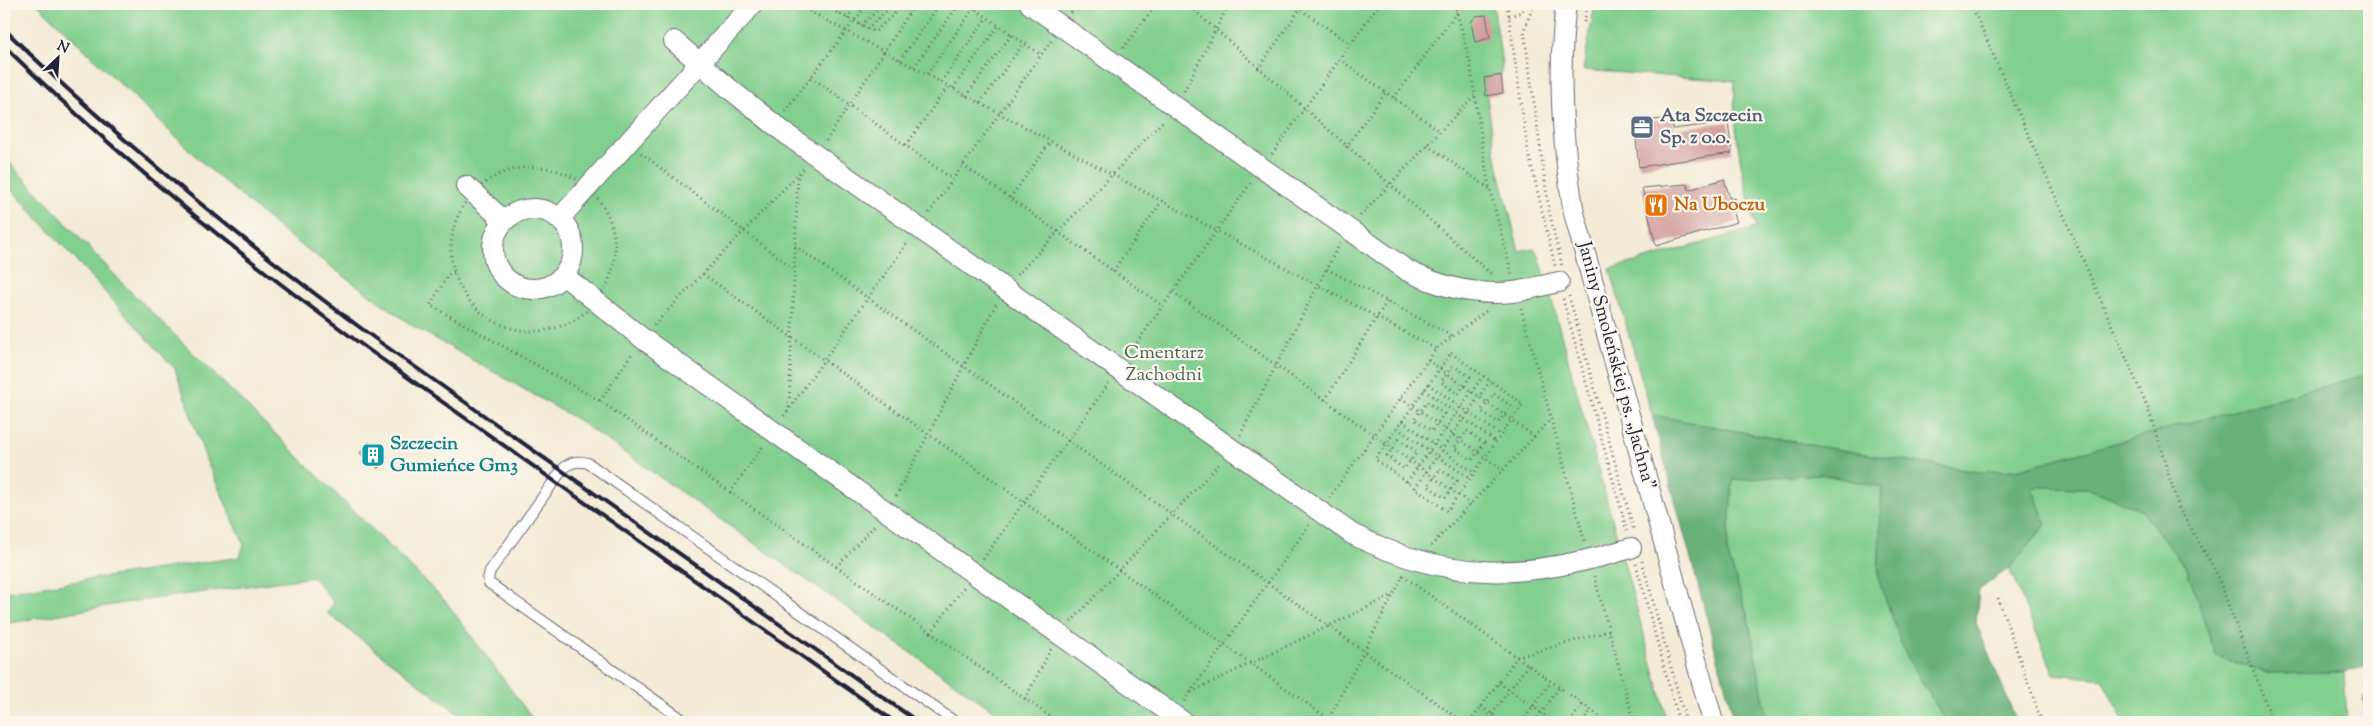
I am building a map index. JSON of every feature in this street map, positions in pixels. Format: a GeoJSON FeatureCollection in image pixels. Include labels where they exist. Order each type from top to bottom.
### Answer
{"type":"FeatureCollection","features":[{"type":"Feature","properties":{"kind":"street"},"geometry":{"type":"LineString","coordinates":[[559,220],[753,4]]}},
{"type":"Feature","properties":{"kind":"street"},"geometry":{"type":"LineString","coordinates":[[1030,4],[1398,265],[1431,282],[1467,291],[1513,292],[1563,281]]}},
{"type":"Feature","properties":{"kind":"street","name":"Janiny Smoleńskiej ps. „Jachna”"},"geometry":{"type":"LineString","coordinates":[[1563,4],[1561,113],[1574,213],[1713,722]]}},
{"type":"Feature","properties":{"kind":"street"},"geometry":{"type":"LineString","coordinates":[[674,40],[774,125],[1341,528],[1394,554],[1460,570],[1502,572],[1539,570],[1590,560],[1635,545]]}},
{"type":"Feature","properties":{"kind":"street"},"geometry":{"type":"LineString","coordinates":[[470,190],[504,221]]}},
{"type":"Feature","properties":{"kind":"street"},"geometry":{"type":"LineString","coordinates":[[534,209],[550,213],[559,220],[567,228],[572,244],[571,261],[562,275],[553,283],[536,289],[518,286],[504,276],[497,266],[493,248],[497,231],[504,221],[518,212],[534,209]]}},
{"type":"Feature","properties":{"kind":"street"},"geometry":{"type":"LineString","coordinates":[[562,275],[642,338],[1183,722]]}},
{"type":"Feature","properties":{"kind":"lane"},"geometry":{"type":"LineString","coordinates":[[686,722],[489,582],[490,571],[562,470],[570,463],[582,461],[588,464],[955,722]]}},
{"type":"Feature","properties":{"kind":"path"},"geometry":{"type":"LineString","coordinates":[[796,4],[1436,349]]}},
{"type":"Feature","properties":{"kind":"path"},"geometry":{"type":"LineString","coordinates":[[837,4],[834,11],[875,32],[902,4],[910,11]]}},
{"type":"Feature","properties":{"kind":"path"},"geometry":{"type":"LineString","coordinates":[[841,15],[846,4]]}},
{"type":"Feature","properties":{"kind":"path"},"geometry":{"type":"LineString","coordinates":[[848,18],[854,4]]}},
{"type":"Feature","properties":{"kind":"path"},"geometry":{"type":"LineString","coordinates":[[774,125],[867,4]]}},
{"type":"Feature","properties":{"kind":"path"},"geometry":{"type":"LineString","coordinates":[[861,25],[883,4]]}},
{"type":"Feature","properties":{"kind":"path"},"geometry":{"type":"LineString","coordinates":[[867,29],[894,4]]}},
{"type":"Feature","properties":{"kind":"path"},"geometry":{"type":"LineString","coordinates":[[600,401],[642,338],[816,155],[915,4]]}},
{"type":"Feature","properties":{"kind":"path"},"geometry":{"type":"LineString","coordinates":[[900,60],[940,4]]}},
{"type":"Feature","properties":{"kind":"path"},"geometry":{"type":"LineString","coordinates":[[914,67],[959,4]]}},
{"type":"Feature","properties":{"kind":"path"},"geometry":{"type":"LineString","coordinates":[[968,4],[1041,55]]}},
{"type":"Feature","properties":{"kind":"path"},"geometry":{"type":"LineString","coordinates":[[730,492],[1077,4]]}},
{"type":"Feature","properties":{"kind":"path"},"geometry":{"type":"LineString","coordinates":[[1112,62],[1157,4]]}},
{"type":"Feature","properties":{"kind":"path"},"geometry":{"type":"LineString","coordinates":[[1187,4],[1389,185],[1513,292]]}},
{"type":"Feature","properties":{"kind":"path"},"geometry":{"type":"LineString","coordinates":[[1294,4],[1350,44]]}},
{"type":"Feature","properties":{"kind":"path"},"geometry":{"type":"LineString","coordinates":[[931,633],[1379,4]]}},
{"type":"Feature","properties":{"kind":"path"},"geometry":{"type":"LineString","coordinates":[[1455,4],[1467,46],[1490,189],[1513,292],[1551,419],[1634,722]]}},
{"type":"Feature","properties":{"kind":"path"},"geometry":{"type":"LineString","coordinates":[[1507,4],[1528,151],[1635,545],[1686,722]]}},
{"type":"Feature","properties":{"kind":"path"},"geometry":{"type":"LineString","coordinates":[[1509,16],[1522,12],[1524,4]]}},
{"type":"Feature","properties":{"kind":"path"},"geometry":{"type":"LineString","coordinates":[[1534,4],[1524,30],[1549,211],[1563,281],[1635,545],[1679,722]]}},
{"type":"Feature","properties":{"kind":"path"},"geometry":{"type":"LineString","coordinates":[[1971,4],[2148,408],[2179,508],[2216,572],[2273,722]]}},
{"type":"Feature","properties":{"kind":"path"},"geometry":{"type":"LineString","coordinates":[[927,74],[974,8]]}},
{"type":"Feature","properties":{"kind":"path"},"geometry":{"type":"LineString","coordinates":[[1258,69],[1300,9]]}},
{"type":"Feature","properties":{"kind":"path"},"geometry":{"type":"LineString","coordinates":[[1394,98],[1457,12]]}},
{"type":"Feature","properties":{"kind":"path"},"geometry":{"type":"LineString","coordinates":[[941,82],[987,17]]}},
{"type":"Feature","properties":{"kind":"path"},"geometry":{"type":"LineString","coordinates":[[953,88],[999,26]]}},
{"type":"Feature","properties":{"kind":"path"},"geometry":{"type":"LineString","coordinates":[[966,96],[1012,34]]}},
{"type":"Feature","properties":{"kind":"path"},"geometry":{"type":"LineString","coordinates":[[980,103],[1024,43]]}},
{"type":"Feature","properties":{"kind":"path"},"geometry":{"type":"LineString","coordinates":[[1339,59],[1440,131]]}},
{"type":"Feature","properties":{"kind":"path"},"geometry":{"type":"LineString","coordinates":[[811,77],[952,179]]}},
{"type":"Feature","properties":{"kind":"path"},"geometry":{"type":"LineString","coordinates":[[906,145],[948,86]]}},
{"type":"Feature","properties":{"kind":"path"},"geometry":{"type":"LineString","coordinates":[[1346,147],[1386,92]]}},
{"type":"Feature","properties":{"kind":"path"},"geometry":{"type":"LineString","coordinates":[[1025,700],[1059,634],[1232,451],[1347,230],[1475,95]]}},
{"type":"Feature","properties":{"kind":"path"},"geometry":{"type":"LineString","coordinates":[[1010,198],[1051,141]]}},
{"type":"Feature","properties":{"kind":"path"},"geometry":{"type":"LineString","coordinates":[[629,143],[794,269]]}},
{"type":"Feature","properties":{"kind":"path"},"geometry":{"type":"LineString","coordinates":[[1427,145],[1490,189]]}},
{"type":"Feature","properties":{"kind":"path"},"geometry":{"type":"LineString","coordinates":[[963,165],[1163,306]]}},
{"type":"Feature","properties":{"kind":"path"},"geometry":{"type":"LineString","coordinates":[[530,168],[544,168],[564,174],[588,189],[605,211],[614,244],[612,272],[603,291],[595,302],[580,316],[561,326],[541,331],[513,329],[493,321],[476,308],[463,292],[454,273],[451,247],[454,227],[470,190],[502,174],[530,168]]}},
{"type":"Feature","properties":{"kind":"path"},"geometry":{"type":"LineString","coordinates":[[789,409],[798,174]]}},
{"type":"Feature","properties":{"kind":"path"},"geometry":{"type":"LineString","coordinates":[[1113,271],[1162,201]]}},
{"type":"Feature","properties":{"kind":"path"},"geometry":{"type":"LineString","coordinates":[[795,246],[1463,722]]}},
{"type":"Feature","properties":{"kind":"path"},"geometry":{"type":"LineString","coordinates":[[1327,269],[1452,336]]}},
{"type":"Feature","properties":{"kind":"path"},"geometry":{"type":"LineString","coordinates":[[454,273],[450,273],[430,305],[600,401],[1058,722]]}},
{"type":"Feature","properties":{"kind":"path"},"geometry":{"type":"LineString","coordinates":[[703,274],[1328,721],[1333,722]]}},
{"type":"Feature","properties":{"kind":"path"},"geometry":{"type":"LineString","coordinates":[[1173,292],[1471,504]]}},
{"type":"Feature","properties":{"kind":"path"},"geometry":{"type":"LineString","coordinates":[[1325,400],[1376,316],[1387,302]]}},
{"type":"Feature","properties":{"kind":"path"},"geometry":{"type":"LineString","coordinates":[[1451,352],[1483,376],[1523,404],[1447,511],[1374,459],[1451,352]]}},
{"type":"Feature","properties":{"kind":"path"},"geometry":{"type":"LineString","coordinates":[[1428,360],[1535,437]]}},
{"type":"Feature","properties":{"kind":"path"},"geometry":{"type":"LineString","coordinates":[[1453,364],[1470,377],[1464,386],[1458,394],[1441,382],[1453,364]]}},
{"type":"Feature","properties":{"kind":"path"},"geometry":{"type":"LineString","coordinates":[[1407,482],[1483,376]]}},
{"type":"Feature","properties":{"kind":"path"},"geometry":{"type":"LineString","coordinates":[[1414,488],[1490,381]]}},
{"type":"Feature","properties":{"kind":"path"},"geometry":{"type":"LineString","coordinates":[[1428,384],[1501,436]]}},
{"type":"Feature","properties":{"kind":"path"},"geometry":{"type":"LineString","coordinates":[[1424,390],[1496,442]]}},
{"type":"Feature","properties":{"kind":"path"},"geometry":{"type":"LineString","coordinates":[[1494,394],[1511,406],[1504,415],[1498,423],[1481,410],[1494,394]]}},
{"type":"Feature","properties":{"kind":"path"},"geometry":{"type":"LineString","coordinates":[[1401,398],[1503,470]]}},
{"type":"Feature","properties":{"kind":"path"},"geometry":{"type":"LineString","coordinates":[[1427,402],[1444,414],[1437,424],[1432,431],[1414,418],[1427,402]]}},
{"type":"Feature","properties":{"kind":"path"},"geometry":{"type":"LineString","coordinates":[[1417,561],[1551,419]]}},
{"type":"Feature","properties":{"kind":"path"},"geometry":{"type":"LineString","coordinates":[[1402,421],[1474,473]]}},
{"type":"Feature","properties":{"kind":"path"},"geometry":{"type":"LineString","coordinates":[[1397,428],[1470,479]]}},
{"type":"Feature","properties":{"kind":"path"},"geometry":{"type":"LineString","coordinates":[[1467,431],[1484,443],[1478,452],[1472,460],[1454,448],[1467,431]]}},
{"type":"Feature","properties":{"kind":"path"},"geometry":{"type":"LineString","coordinates":[[1399,439],[1416,452],[1410,461],[1404,469],[1387,456],[1399,439]]}},
{"type":"Feature","properties":{"kind":"path"},"geometry":{"type":"LineString","coordinates":[[1440,468],[1458,481],[1451,490],[1445,498],[1428,486],[1440,468]]}},
{"type":"Feature","properties":{"kind":"path"},"geometry":{"type":"LineString","coordinates":[[1394,554],[1395,564],[1403,576],[1608,722]]}},
{"type":"Feature","properties":{"kind":"path"},"geometry":{"type":"LineString","coordinates":[[1328,721],[1403,576]]}},
{"type":"Feature","properties":{"kind":"path"},"geometry":{"type":"LineString","coordinates":[[1190,692],[1393,595]]}},
{"type":"Feature","properties":{"kind":"path"},"geometry":{"type":"LineString","coordinates":[[1998,598],[2042,722]]}},
{"type":"Feature","properties":{"kind":"path"},"geometry":{"type":"LineString","coordinates":[[1470,722],[1517,657],[1609,631]]}},
{"type":"Feature","properties":{"kind":"path"},"geometry":{"type":"LineString","coordinates":[[1486,722],[1528,665]]}},
{"type":"Feature","properties":{"kind":"path"},"geometry":{"type":"LineString","coordinates":[[1522,722],[1551,682]]}},
{"type":"Feature","properties":{"kind":"path"},"geometry":{"type":"LineString","coordinates":[[1499,683],[1554,722]]}},
{"type":"Feature","properties":{"kind":"path"},"geometry":{"type":"LineString","coordinates":[[1535,722],[1559,688]]}},
{"type":"Feature","properties":{"kind":"path"},"geometry":{"type":"LineString","coordinates":[[1570,722],[1582,704]]}},
{"type":"Feature","properties":{"kind":"path"},"geometry":{"type":"LineString","coordinates":[[1481,707],[1503,722]]}},
{"type":"Feature","properties":{"kind":"path"},"geometry":{"type":"LineString","coordinates":[[1583,722],[1591,710]]}},
{"type":"Feature","properties":{"kind":"green space","name":"Cmentarz Zachodni"},"geometry":{"type":"Polygon","coordinates":[[[37,4],[1491,4],[1494,10],[1502,63],[1501,75],[1484,78],[1497,163],[1519,251],[1534,248],[1540,258],[1668,722],[1010,722],[578,420],[413,326],[282,231],[205,165],[37,4]]]}},
{"type":"Feature","properties":{"kind":"green space"},"geometry":{"type":"Polygon","coordinates":[[[1595,4],[2369,4],[2369,374],[2016,470],[1977,472],[1816,446],[1652,415],[1610,269],[1756,228],[1747,192],[1737,136],[1735,81],[1583,70],[1595,4]]]}},
{"type":"Feature","properties":{"kind":"green space"},"geometry":{"type":"Polygon","coordinates":[[[4,157],[127,288],[446,602],[535,722],[469,722],[327,613],[334,603],[313,577],[124,603],[4,624],[4,592],[240,557],[244,544],[207,462],[175,369],[4,181],[4,157]]]}},
{"type":"Feature","properties":{"kind":"green space"},"geometry":{"type":"Polygon","coordinates":[[[2369,374],[2369,666],[2344,672],[2267,673],[2216,656],[2187,569],[2141,510],[2088,488],[2032,487],[2046,524],[2009,568],[1979,590],[1976,623],[2017,722],[1946,722],[1904,651],[1878,578],[1882,487],[1821,474],[1733,480],[1727,552],[1748,617],[1768,722],[1735,722],[1652,415],[1816,446],[1977,472],[2016,470],[2369,374]]]}},
{"type":"Feature","properties":{"kind":"green space"},"geometry":{"type":"Polygon","coordinates":[[[1821,474],[1882,487],[1878,578],[1904,651],[1946,722],[1768,722],[1748,617],[1727,552],[1733,480],[1821,474]]]}},
{"type":"Feature","properties":{"kind":"green space"},"geometry":{"type":"Polygon","coordinates":[[[2032,487],[2088,488],[2141,510],[2187,569],[2216,656],[2267,673],[2344,672],[2347,722],[2124,722],[2102,679],[2054,674],[2009,568],[2046,525],[2032,487]]]}},
{"type":"Feature","properties":{"kind":"building"},"geometry":{"type":"Polygon","coordinates":[[[1486,15],[1490,38],[1475,42],[1471,22],[1476,16],[1486,15]]]}},
{"type":"Feature","properties":{"kind":"building"},"geometry":{"type":"Polygon","coordinates":[[[1501,75],[1503,93],[1486,96],[1484,78],[1501,75]]]}},
{"type":"Feature","properties":{"kind":"building"},"geometry":{"type":"Polygon","coordinates":[[[1672,118],[1673,129],[1728,122],[1732,153],[1639,167],[1634,122],[1672,118]]]}},
{"type":"Feature","properties":{"kind":"building"},"geometry":{"type":"Polygon","coordinates":[[[1724,179],[1730,199],[1735,198],[1738,207],[1729,209],[1730,212],[1733,211],[1737,222],[1656,246],[1642,188],[1687,184],[1689,190],[1724,179]]]}},
{"type":"Feature","properties":{"kind":"building","name":"Szczecin Gumieńce Gm3"},"geometry":{"type":"Polygon","coordinates":[[[369,442],[387,457],[378,468],[360,453],[369,442]]]}},
{"type":"Feature","properties":{"kind":"building"},"geometry":{"type":"Polygon","coordinates":[[[2369,683],[2369,721],[2365,722],[2362,697],[2367,696],[2365,685],[2369,683]]]}},
{"type":"Feature","properties":{"kind":"railway"},"geometry":{"type":"LineString","coordinates":[[4,29],[138,152],[328,304],[918,722]]}},
{"type":"Feature","properties":{"kind":"railway"},"geometry":{"type":"LineString","coordinates":[[4,46],[91,127],[181,205],[321,315],[895,722]]}},
{"type":"Feature","properties":{"kind":"place","name":"Ata Szczecin Sp. z o.o."},"geometry":{"type":"Point","coordinates":[1642,127]}},
{"type":"Feature","properties":{"kind":"place","name":"Na Uboczu"},"geometry":{"type":"Point","coordinates":[1656,205]}},
{"type":"Feature","properties":{"kind":"place","name":"Szczecin Gumieńce Gm3"},"geometry":{"type":"Point","coordinates":[373,455]}}]}
